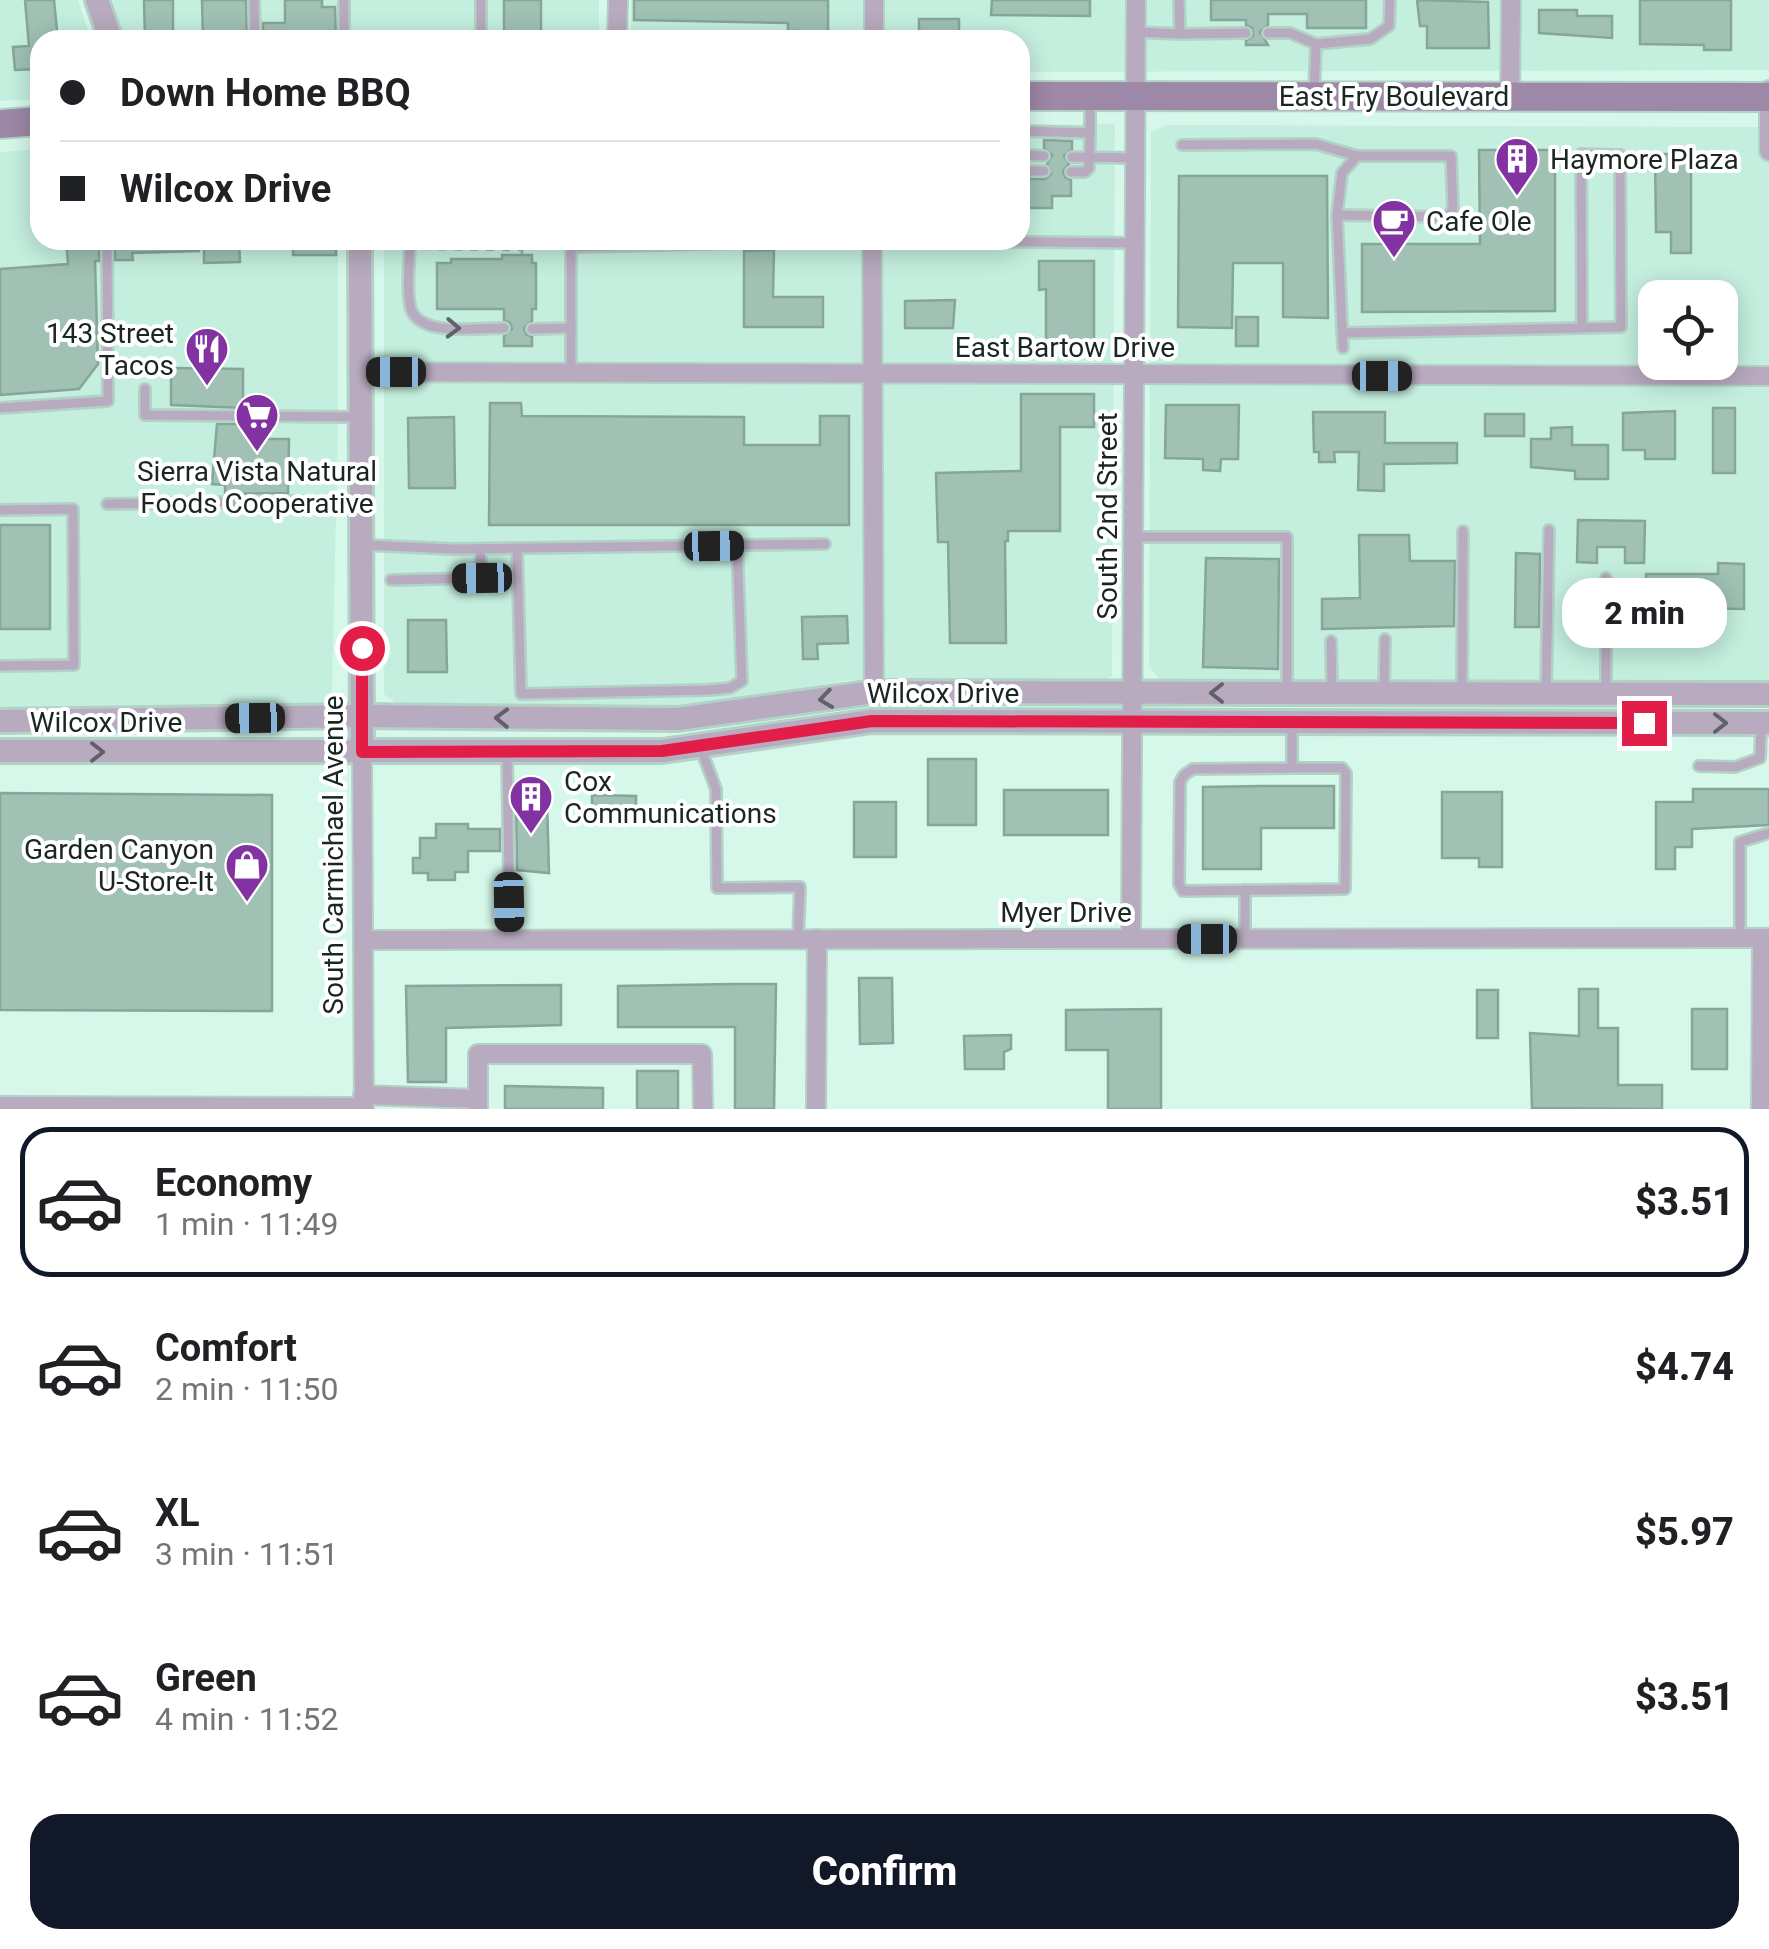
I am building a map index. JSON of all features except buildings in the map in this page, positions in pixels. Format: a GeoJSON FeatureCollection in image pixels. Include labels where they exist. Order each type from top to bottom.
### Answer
{"type":"FeatureCollection","features":[{"type":"Feature","properties":{"kind":"main road","name":"East Fry Boulevard"},"geometry":{"type":"LineString","coordinates":[[1030,96],[1769,97]]}},
{"type":"Feature","properties":{"kind":"main road"},"geometry":{"type":"LineString","coordinates":[[0,124],[30,122]]}},
{"type":"Feature","properties":{"kind":"street"},"geometry":{"type":"LineString","coordinates":[[97,0],[107,30]]}},
{"type":"Feature","properties":{"kind":"street"},"geometry":{"type":"LineString","coordinates":[[618,0],[618,30]]}},
{"type":"Feature","properties":{"kind":"street"},"geometry":{"type":"LineString","coordinates":[[874,0],[874,30]]}},
{"type":"Feature","properties":{"kind":"street","name":"South 2nd Street"},"geometry":{"type":"LineString","coordinates":[[1131,939],[1136,0]]}},
{"type":"Feature","properties":{"kind":"street"},"geometry":{"type":"LineString","coordinates":[[1510,0],[1510,98]]}},
{"type":"Feature","properties":{"kind":"street"},"geometry":{"type":"LineString","coordinates":[[1769,85],[1769,151]]}},
{"type":"Feature","properties":{"kind":"street","name":"South Carmichael Avenue"},"geometry":{"type":"LineString","coordinates":[[360,250],[363,1104]]}},
{"type":"Feature","properties":{"kind":"street"},"geometry":{"type":"LineString","coordinates":[[872,250],[874,692]]}},
{"type":"Feature","properties":{"kind":"street","name":"East Bartow Drive"},"geometry":{"type":"LineString","coordinates":[[361,372],[1769,376]]}},
{"type":"Feature","properties":{"kind":"street","name":"Wilcox Drive"},"geometry":{"type":"LineString","coordinates":[[0,721],[362,716],[678,720],[874,692],[1769,694]]}},
{"type":"Feature","properties":{"kind":"street","name":"Wilcox Drive"},"geometry":{"type":"LineString","coordinates":[[0,751],[662,751],[872,721],[1765,723]]}},
{"type":"Feature","properties":{"kind":"street"},"geometry":{"type":"LineString","coordinates":[[1761,1109],[1765,1071],[1765,938]]}},
{"type":"Feature","properties":{"kind":"street","name":"Myer Drive"},"geometry":{"type":"LineString","coordinates":[[363,940],[1765,938]]}},
{"type":"Feature","properties":{"kind":"street"},"geometry":{"type":"LineString","coordinates":[[808,940],[816,1109]]}},
{"type":"Feature","properties":{"kind":"street"},"geometry":{"type":"LineString","coordinates":[[0,1106],[478,1104],[478,1054],[702,1054],[702,1109]]}},
{"type":"Feature","properties":{"kind":"lane"},"geometry":{"type":"LineString","coordinates":[[254,0],[254,30]]}},
{"type":"Feature","properties":{"kind":"lane"},"geometry":{"type":"LineString","coordinates":[[344,0],[344,30]]}},
{"type":"Feature","properties":{"kind":"lane"},"geometry":{"type":"LineString","coordinates":[[481,0],[482,30]]}},
{"type":"Feature","properties":{"kind":"lane"},"geometry":{"type":"LineString","coordinates":[[1180,0],[1180,34]]}},
{"type":"Feature","properties":{"kind":"lane"},"geometry":{"type":"LineString","coordinates":[[1268,33],[1290,33],[1316,44],[1370,39],[1389,26],[1390,0]]}},
{"type":"Feature","properties":{"kind":"lane"},"geometry":{"type":"LineString","coordinates":[[1135,32],[1246,33]]}},
{"type":"Feature","properties":{"kind":"lane"},"geometry":{"type":"LineString","coordinates":[[1314,96],[1316,44]]}},
{"type":"Feature","properties":{"kind":"lane"},"geometry":{"type":"LineString","coordinates":[[1072,172],[1089,168],[1090,95]]}},
{"type":"Feature","properties":{"kind":"lane"},"geometry":{"type":"LineString","coordinates":[[1030,131],[1090,132]]}},
{"type":"Feature","properties":{"kind":"lane"},"geometry":{"type":"LineString","coordinates":[[1182,145],[1316,144],[1357,156],[1451,156],[1453,208],[1447,217],[1337,215]]}},
{"type":"Feature","properties":{"kind":"lane"},"geometry":{"type":"LineString","coordinates":[[1342,333],[1582,328],[1621,326],[1620,155],[1580,154],[1582,328]]}},
{"type":"Feature","properties":{"kind":"lane"},"geometry":{"type":"LineString","coordinates":[[1030,155],[1044,156]]}},
{"type":"Feature","properties":{"kind":"lane"},"geometry":{"type":"LineString","coordinates":[[1342,348],[1337,215],[1342,173],[1357,156]]}},
{"type":"Feature","properties":{"kind":"lane"},"geometry":{"type":"LineString","coordinates":[[1072,157],[1134,158]]}},
{"type":"Feature","properties":{"kind":"lane"},"geometry":{"type":"LineString","coordinates":[[1030,171],[1044,171]]}},
{"type":"Feature","properties":{"kind":"lane"},"geometry":{"type":"LineString","coordinates":[[1030,242],[1135,243]]}},
{"type":"Feature","properties":{"kind":"lane"},"geometry":{"type":"LineString","coordinates":[[0,408],[108,400],[107,250]]}},
{"type":"Feature","properties":{"kind":"lane"},"geometry":{"type":"LineString","coordinates":[[410,250],[410,305],[414,318],[425,327],[504,328]]}},
{"type":"Feature","properties":{"kind":"lane"},"geometry":{"type":"LineString","coordinates":[[571,250],[571,372]]}},
{"type":"Feature","properties":{"kind":"lane"},"geometry":{"type":"LineString","coordinates":[[532,329],[571,328]]}},
{"type":"Feature","properties":{"kind":"lane"},"geometry":{"type":"LineString","coordinates":[[145,389],[145,415],[361,417]]}},
{"type":"Feature","properties":{"kind":"lane"},"geometry":{"type":"LineString","coordinates":[[107,504],[312,501],[362,506]]}},
{"type":"Feature","properties":{"kind":"lane"},"geometry":{"type":"LineString","coordinates":[[0,510],[72,510],[74,666],[0,666]]}},
{"type":"Feature","properties":{"kind":"lane"},"geometry":{"type":"LineString","coordinates":[[1546,693],[1549,530]]}},
{"type":"Feature","properties":{"kind":"lane"},"geometry":{"type":"LineString","coordinates":[[1462,693],[1463,531]]}},
{"type":"Feature","properties":{"kind":"lane"},"geometry":{"type":"LineString","coordinates":[[1134,536],[1287,536],[1287,693]]}},
{"type":"Feature","properties":{"kind":"lane"},"geometry":{"type":"LineString","coordinates":[[362,545],[480,549],[825,544]]}},
{"type":"Feature","properties":{"kind":"lane"},"geometry":{"type":"LineString","coordinates":[[517,548],[520,694],[708,690],[730,688],[742,681],[737,545]]}},
{"type":"Feature","properties":{"kind":"lane"},"geometry":{"type":"LineString","coordinates":[[391,580],[482,578],[480,549]]}},
{"type":"Feature","properties":{"kind":"lane"},"geometry":{"type":"LineString","coordinates":[[1606,578],[1606,694]]}},
{"type":"Feature","properties":{"kind":"lane"},"geometry":{"type":"LineString","coordinates":[[1384,693],[1385,639]]}},
{"type":"Feature","properties":{"kind":"lane"},"geometry":{"type":"LineString","coordinates":[[1331,641],[1332,693]]}},
{"type":"Feature","properties":{"kind":"lane"},"geometry":{"type":"LineString","coordinates":[[1292,722],[1292,768]]}},
{"type":"Feature","properties":{"kind":"lane"},"geometry":{"type":"LineString","coordinates":[[1699,766],[1735,767],[1760,758],[1765,723]]}},
{"type":"Feature","properties":{"kind":"lane"},"geometry":{"type":"LineString","coordinates":[[700,746],[716,789],[718,888],[800,887],[808,940]]}},
{"type":"Feature","properties":{"kind":"lane"},"geometry":{"type":"LineString","coordinates":[[507,751],[510,940]]}},
{"type":"Feature","properties":{"kind":"lane"},"geometry":{"type":"LineString","coordinates":[[1193,768],[1292,768],[1342,768],[1346,773],[1345,889],[1183,891],[1179,884],[1180,782],[1184,774],[1193,768]]}},
{"type":"Feature","properties":{"kind":"lane"},"geometry":{"type":"LineString","coordinates":[[1740,938],[1740,842],[1769,833]]}},
{"type":"Feature","properties":{"kind":"lane"},"geometry":{"type":"LineString","coordinates":[[1245,890],[1246,939]]}},
{"type":"Feature","properties":{"kind":"path"},"geometry":{"type":"LineString","coordinates":[[522,250],[522,255]]}},
{"type":"Feature","properties":{"kind":"shaded area"},"geometry":{"type":"Polygon","coordinates":[[[0,0],[78,0],[88,30],[30,30],[30,100],[0,101],[0,0]]]}},
{"type":"Feature","properties":{"kind":"shaded area"},"geometry":{"type":"Polygon","coordinates":[[[113,0],[599,0],[599,30],[122,30],[113,0]]]}},
{"type":"Feature","properties":{"kind":"shaded area"},"geometry":{"type":"Polygon","coordinates":[[[631,0],[1769,0],[1769,70],[1030,72],[1030,30],[631,30],[631,0]]]}},
{"type":"Feature","properties":{"kind":"shaded area"},"geometry":{"type":"Polygon","coordinates":[[[1115,124],[1112,676],[851,680],[669,710],[403,708],[384,694],[384,250],[1030,250],[1030,125],[1115,124]]]}},
{"type":"Feature","properties":{"kind":"shaded area"},"geometry":{"type":"Polygon","coordinates":[[[1167,125],[1769,127],[1769,680],[1160,679],[1149,667],[1151,132],[1167,125]]]}},
{"type":"Feature","properties":{"kind":"shaded area"},"geometry":{"type":"Polygon","coordinates":[[[30,150],[30,250],[338,250],[338,424],[332,695],[328,704],[320,708],[0,710],[0,152],[30,150]]]}},
{"type":"Feature","properties":{"kind":"place","name":"Haymore Plaza"},"geometry":{"type":"Point","coordinates":[1517,197]}},
{"type":"Feature","properties":{"kind":"place","name":"Cafe Ole"},"geometry":{"type":"Point","coordinates":[1394,259]}},
{"type":"Feature","properties":{"kind":"place","name":"143 Street Tacos"},"geometry":{"type":"Point","coordinates":[207,387]}},
{"type":"Feature","properties":{"kind":"place","name":"Sierra Vista Natural Foods Cooperative"},"geometry":{"type":"Point","coordinates":[257,453]}},
{"type":"Feature","properties":{"kind":"place","name":"Cox Communications"},"geometry":{"type":"Point","coordinates":[531,835]}},
{"type":"Feature","properties":{"kind":"place","name":"Garden Canyon U-Store-It"},"geometry":{"type":"Point","coordinates":[247,903]}},
{"type":"Feature","properties":{"kind":"route"},"geometry":{"type":"LineString","coordinates":[[362,648],[362,752],[662,751],[872,721],[1644,723]]}}]}
